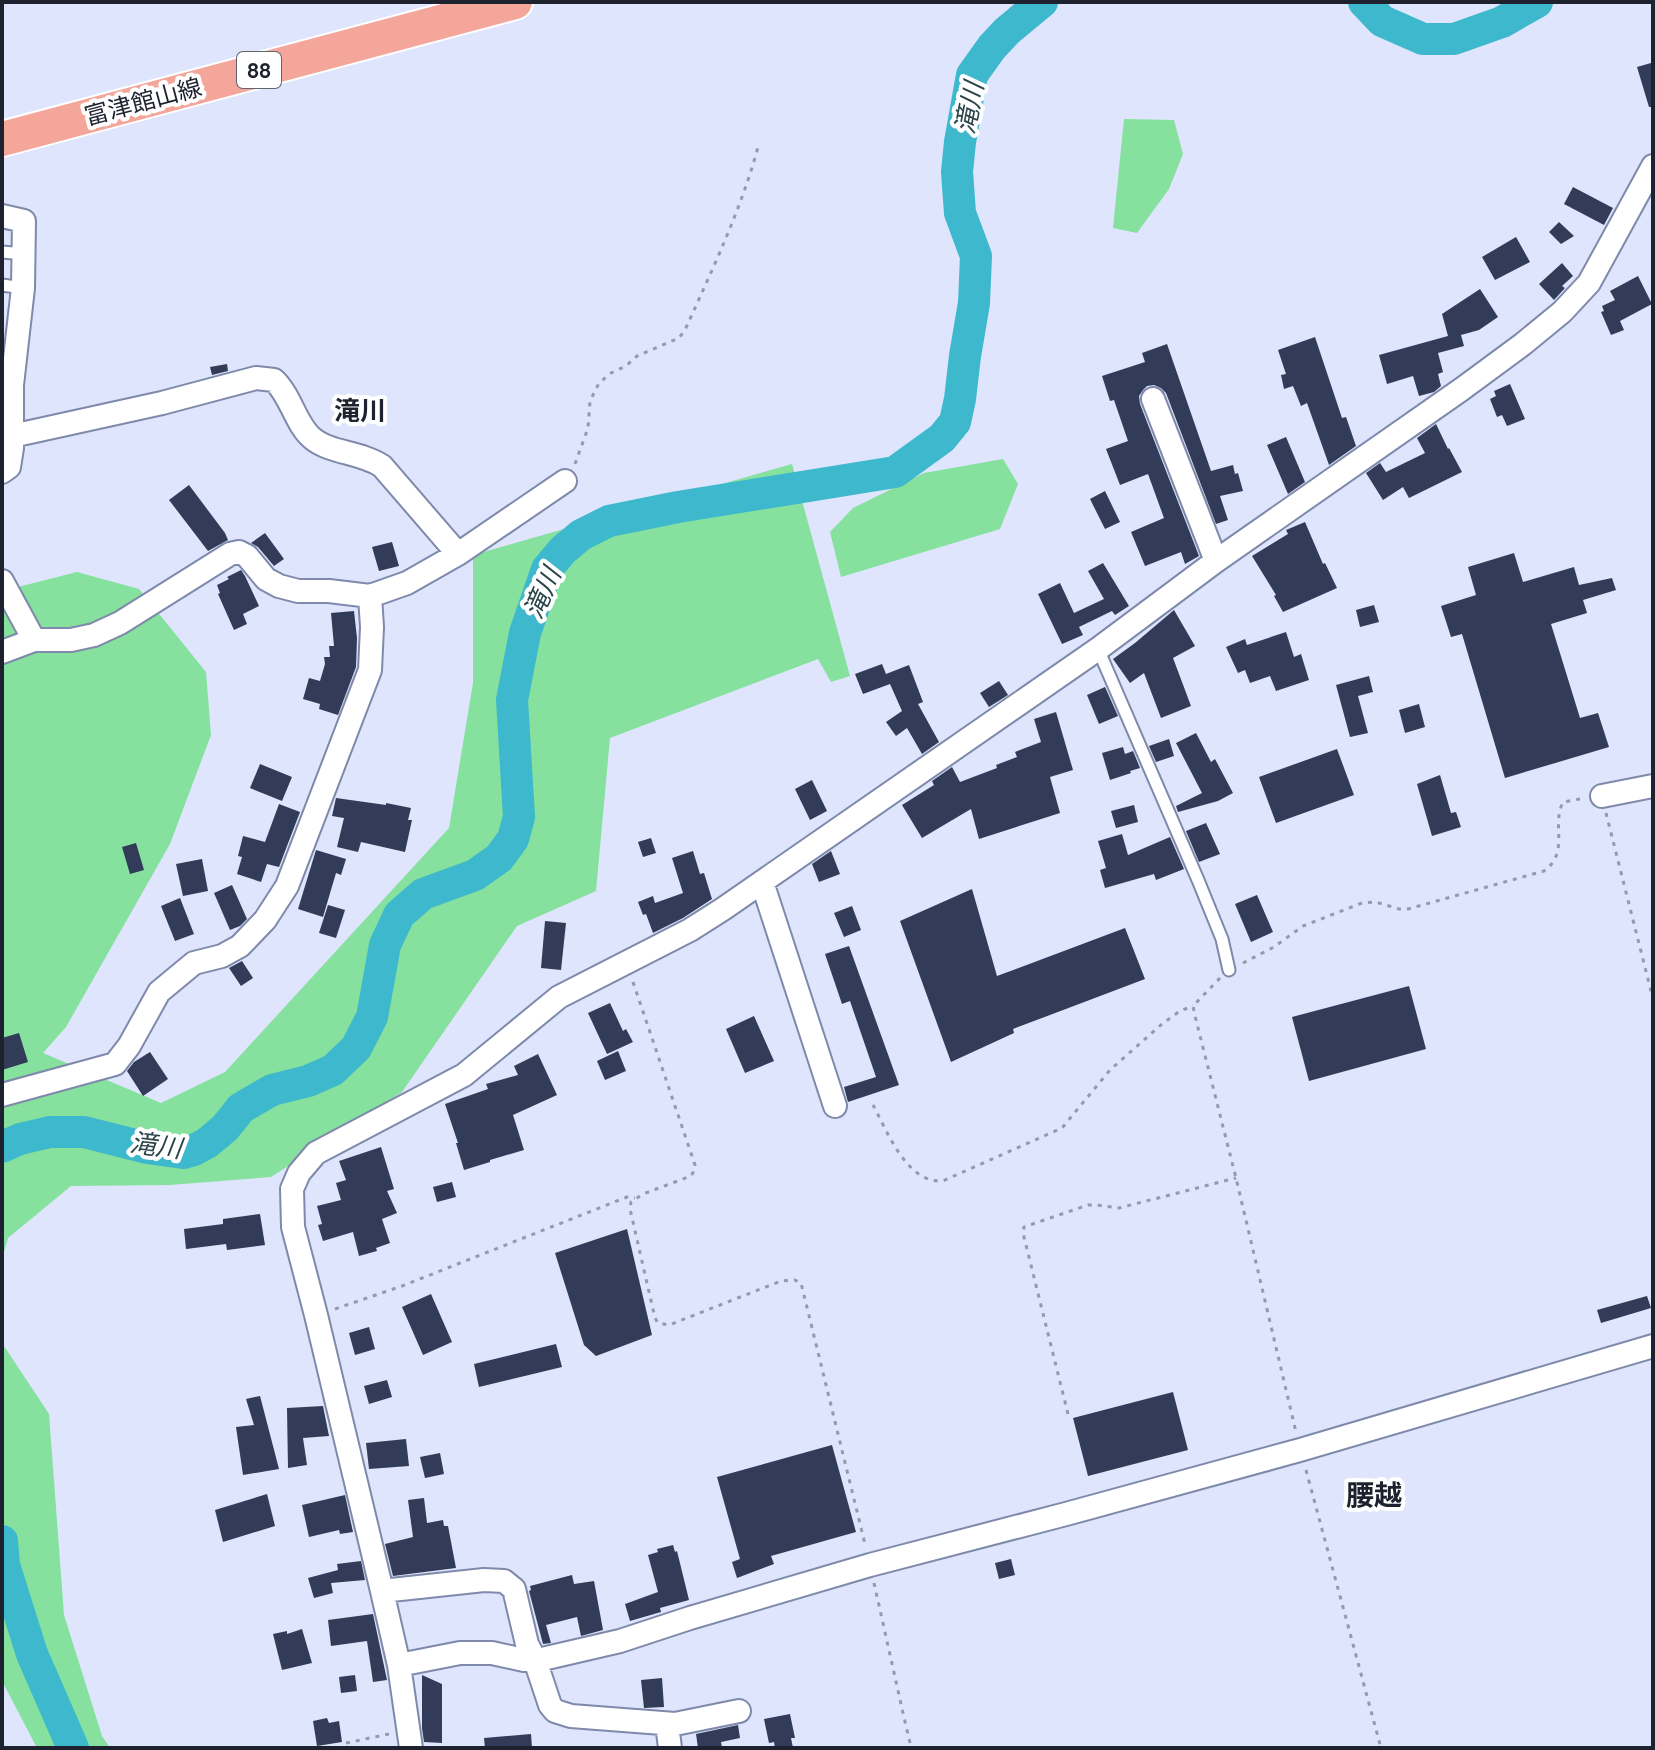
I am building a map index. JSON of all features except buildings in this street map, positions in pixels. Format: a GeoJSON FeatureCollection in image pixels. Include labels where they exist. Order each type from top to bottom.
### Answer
{"type":"FeatureCollection","features":[{"type":"Feature","properties":{"kind":"main road","name":"富津館山線"},"geometry":{"type":"LineString","coordinates":[[2,139],[515,2]]}},
{"type":"Feature","properties":{"kind":"street"},"geometry":{"type":"LineString","coordinates":[[409,1739],[399,1665],[293,1227],[292,1189],[299,1173],[316,1153],[464,1075],[559,997],[690,930],[762,882],[1098,649],[1216,561],[1523,344],[1562,312],[1589,283],[1653,166]]}},
{"type":"Feature","properties":{"kind":"street"},"geometry":{"type":"LineString","coordinates":[[2,216],[24,221],[13,253],[6,397],[9,467],[2,472]]}},
{"type":"Feature","properties":{"kind":"street"},"geometry":{"type":"LineString","coordinates":[[9,443],[256,378],[274,380],[313,440],[371,459],[382,466],[458,554]]}},
{"type":"Feature","properties":{"kind":"street"},"geometry":{"type":"LineString","coordinates":[[1153,399],[1216,561]]}},
{"type":"Feature","properties":{"kind":"street"},"geometry":{"type":"LineString","coordinates":[[2,652],[34,640],[71,640],[94,635],[120,623],[230,554],[239,552],[247,556],[266,579],[279,586],[298,591],[370,596],[407,583],[458,554],[565,481]]}},
{"type":"Feature","properties":{"kind":"street"},"geometry":{"type":"LineString","coordinates":[[2,581],[34,640]]}},
{"type":"Feature","properties":{"kind":"street"},"geometry":{"type":"LineString","coordinates":[[2,1095],[115,1064],[129,1046],[159,992],[194,963],[222,956],[240,946],[265,920],[287,886],[370,670],[370,596]]}},
{"type":"Feature","properties":{"kind":"street"},"geometry":{"type":"LineString","coordinates":[[1602,796],[1653,786]]}},
{"type":"Feature","properties":{"kind":"street"},"geometry":{"type":"LineString","coordinates":[[762,882],[835,1106]]}},
{"type":"Feature","properties":{"kind":"street"},"geometry":{"type":"LineString","coordinates":[[399,1665],[460,1653],[492,1653],[535,1660],[620,1641],[870,1565],[1300,1450],[1653,1346]]}},
{"type":"Feature","properties":{"kind":"street"},"geometry":{"type":"LineString","coordinates":[[382,1591],[484,1580],[504,1581],[514,1589],[527,1644],[555,1711],[571,1716],[667,1724],[739,1711]]}},
{"type":"Feature","properties":{"kind":"street"},"geometry":{"type":"LineString","coordinates":[[667,1724],[670,1748]]}},
{"type":"Feature","properties":{"kind":"lane"},"geometry":{"type":"LineString","coordinates":[[1098,649],[1198,880],[1222,939],[1229,970]]}},
{"type":"Feature","properties":{"kind":"path"},"geometry":{"type":"LineString","coordinates":[[565,481],[584,441],[590,401],[599,383],[646,351],[679,338],[685,330],[733,219],[758,147]]}},
{"type":"Feature","properties":{"kind":"path"},"geometry":{"type":"LineString","coordinates":[[873,1105],[904,1161],[916,1173],[933,1181],[945,1180],[1062,1128],[1110,1070],[1162,1024],[1193,1006],[1229,970],[1291,937],[1303,926],[1362,903],[1376,902],[1408,909],[1544,871],[1557,856],[1559,810],[1563,802],[1602,796],[1653,999]]}},
{"type":"Feature","properties":{"kind":"path"},"geometry":{"type":"LineString","coordinates":[[627,963],[695,1165],[691,1176],[631,1202],[630,1209],[658,1323],[669,1325],[781,1281],[801,1283],[910,1743],[914,1748]]}},
{"type":"Feature","properties":{"kind":"path"},"geometry":{"type":"LineString","coordinates":[[1193,1006],[1300,1450],[1381,1748]]}},
{"type":"Feature","properties":{"kind":"path"},"geometry":{"type":"LineString","coordinates":[[1068,1414],[1024,1227],[1088,1205],[1119,1208],[1236,1178]]}},
{"type":"Feature","properties":{"kind":"path"},"geometry":{"type":"LineString","coordinates":[[316,1315],[402,1286],[627,1197],[636,1198]]}},
{"type":"Feature","properties":{"kind":"path"},"geometry":{"type":"LineString","coordinates":[[346,1743],[409,1739]]}},
{"type":"Feature","properties":{"kind":"green space"},"geometry":{"type":"Polygon","coordinates":[[[1124,119],[1174,120],[1183,154],[1169,189],[1137,233],[1113,228],[1124,119]]]}},
{"type":"Feature","properties":{"kind":"green space"},"geometry":{"type":"Polygon","coordinates":[[[1003,459],[1018,484],[1000,529],[841,577],[830,532],[853,508],[924,473],[1003,459]]]}},
{"type":"Feature","properties":{"kind":"green space"},"geometry":{"type":"Polygon","coordinates":[[[792,464],[850,676],[831,682],[818,659],[610,738],[596,891],[517,926],[402,1092],[271,1177],[170,1185],[71,1186],[8,1238],[2,1259],[2,591],[77,572],[139,589],[206,672],[211,735],[170,844],[66,1027],[43,1053],[161,1103],[225,1072],[449,828],[473,683],[473,555],[792,464]]]}},
{"type":"Feature","properties":{"kind":"green space"},"geometry":{"type":"Polygon","coordinates":[[[2,1343],[49,1414],[64,1615],[102,1736],[110,1748],[37,1748],[2,1681],[2,1343]]]}},
{"type":"Feature","properties":{"kind":"waterway","name":"滝川"},"geometry":{"type":"LineString","coordinates":[[2,1147],[50,1132],[84,1132],[147,1148],[183,1153],[194,1150],[225,1128],[241,1108],[272,1090],[308,1081],[333,1070],[356,1048],[372,1017],[385,945],[399,915],[423,894],[475,875],[499,858],[513,839],[519,817],[512,700],[525,633],[547,569],[581,535],[609,521],[678,507],[895,472],[942,438],[955,422],[974,303],[976,256],[960,213],[957,172],[972,75],[1007,31],[1042,2]]}},
{"type":"Feature","properties":{"kind":"waterway","name":"滝川"},"geometry":{"type":"LineString","coordinates":[[1364,2],[1382,21],[1423,39],[1454,39],[1502,22],[1537,2]]}},
{"type":"Feature","properties":{"kind":"waterway","name":"滝川"},"geometry":{"type":"LineString","coordinates":[[2,1541],[4,1565],[32,1654],[73,1748]]}},
{"type":"Feature","properties":{"kind":"district","name":"滝川"},"geometry":{"type":"Point","coordinates":[360,410]}},
{"type":"Feature","properties":{"kind":"district","name":"腰越"},"geometry":{"type":"Point","coordinates":[1374,1494]}}]}
